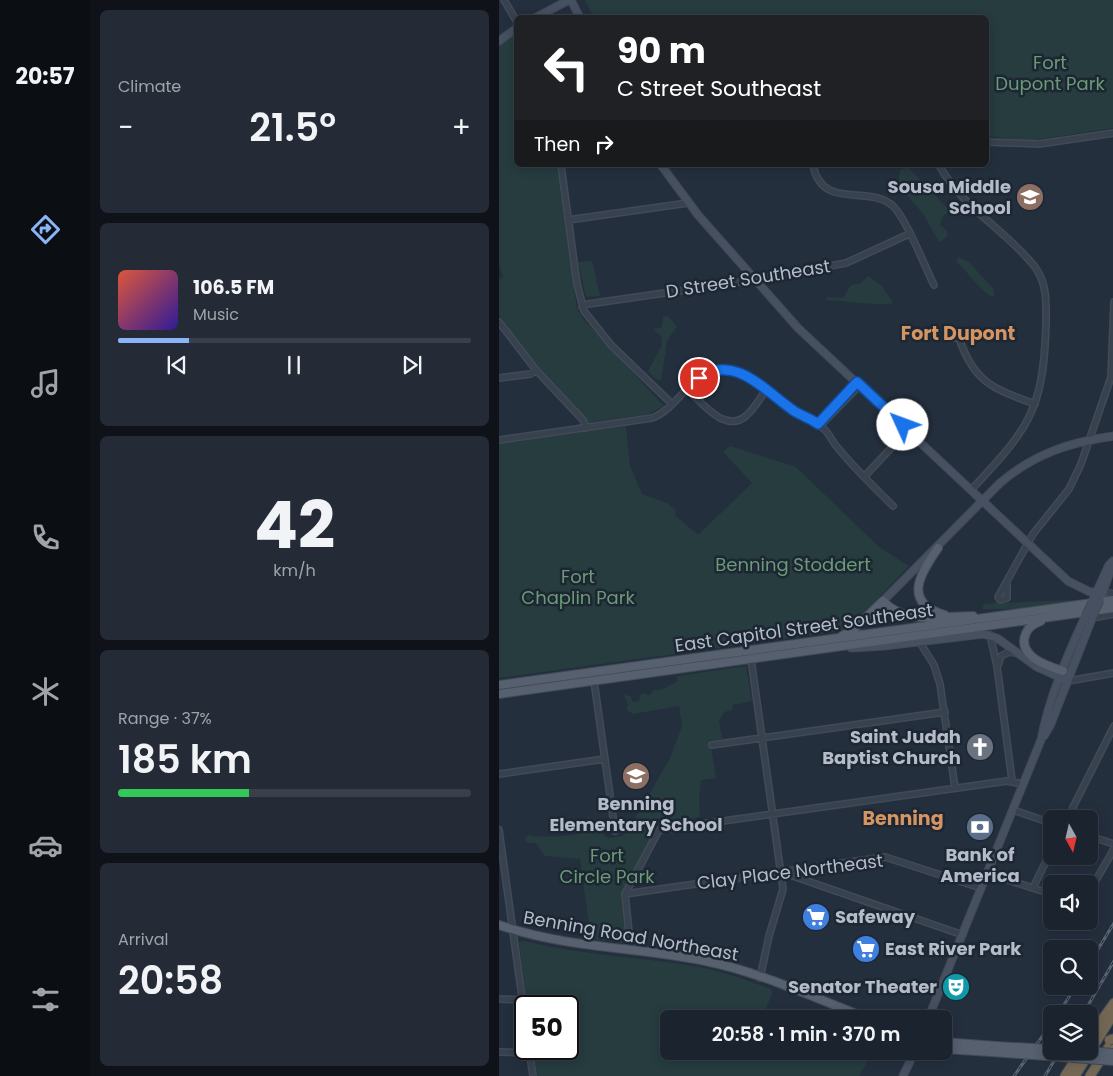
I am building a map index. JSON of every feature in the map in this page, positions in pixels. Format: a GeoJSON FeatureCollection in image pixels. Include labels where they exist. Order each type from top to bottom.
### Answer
{"type":"FeatureCollection","features":[{"type":"Feature","properties":{"kind":"highway"},"geometry":{"type":"LineString","coordinates":[[1098,1025],[1113,1003]]}},
{"type":"Feature","properties":{"kind":"highway"},"geometry":{"type":"LineString","coordinates":[[1098,1036],[1113,1013]]}},
{"type":"Feature","properties":{"kind":"highway"},"geometry":{"type":"LineString","coordinates":[[1098,1047],[1112,1039]]}},
{"type":"Feature","properties":{"kind":"highway"},"geometry":{"type":"LineString","coordinates":[[1088,1075],[1112,1039]]}},
{"type":"Feature","properties":{"kind":"highway"},"geometry":{"type":"LineString","coordinates":[[1065,1076],[1080,1060]]}},
{"type":"Feature","properties":{"kind":"highway"},"geometry":{"type":"LineString","coordinates":[[1075,1076],[1083,1060]]}},
{"type":"Feature","properties":{"kind":"highway"},"geometry":{"type":"LineString","coordinates":[[1087,1060],[1088,1075]]}},
{"type":"Feature","properties":{"kind":"main road"},"geometry":{"type":"LineString","coordinates":[[541,15],[570,0],[578,15]]}},
{"type":"Feature","properties":{"kind":"main road"},"geometry":{"type":"LineString","coordinates":[[499,41],[514,30]]}},
{"type":"Feature","properties":{"kind":"main road"},"geometry":{"type":"LineString","coordinates":[[662,167],[688,204],[798,328],[859,383],[1068,581],[1095,593],[1104,592]]}},
{"type":"Feature","properties":{"kind":"main road"},"geometry":{"type":"LineString","coordinates":[[828,644],[853,630],[938,548],[1000,483],[1027,462],[1061,446],[1113,436]]}},
{"type":"Feature","properties":{"kind":"main road"},"geometry":{"type":"LineString","coordinates":[[938,548],[920,574],[919,593],[924,602],[933,610],[957,616]]}},
{"type":"Feature","properties":{"kind":"main road"},"geometry":{"type":"LineString","coordinates":[[1090,617],[1095,593],[1113,560]]}},
{"type":"Feature","properties":{"kind":"main road"},"geometry":{"type":"LineString","coordinates":[[932,1010],[1041,740],[1045,719],[1068,676],[1090,617],[1104,592],[1113,560]]}},
{"type":"Feature","properties":{"kind":"main road","name":"East Capitol Street Southeast"},"geometry":{"type":"LineString","coordinates":[[499,685],[828,644],[1113,600]]}},
{"type":"Feature","properties":{"kind":"main road"},"geometry":{"type":"LineString","coordinates":[[883,601],[893,609],[912,615],[1019,614]]}},
{"type":"Feature","properties":{"kind":"main road"},"geometry":{"type":"LineString","coordinates":[[499,694],[751,659],[828,644],[1113,608]]}},
{"type":"Feature","properties":{"kind":"main road"},"geometry":{"type":"LineString","coordinates":[[1068,676],[1043,664],[1029,654],[1025,646],[1024,637],[1033,624],[1078,613]]}},
{"type":"Feature","properties":{"kind":"main road"},"geometry":{"type":"LineString","coordinates":[[828,644],[870,648],[976,633],[990,635],[1037,667],[1068,676]]}},
{"type":"Feature","properties":{"kind":"main road","name":"Benning Road Northeast"},"geometry":{"type":"LineString","coordinates":[[499,925],[564,942],[706,961],[760,978],[846,1010]]}},
{"type":"Feature","properties":{"kind":"main road"},"geometry":{"type":"LineString","coordinates":[[952,1043],[1113,1061]]}},
{"type":"Feature","properties":{"kind":"main road"},"geometry":{"type":"LineString","coordinates":[[952,1049],[1043,1049]]}},
{"type":"Feature","properties":{"kind":"main road"},"geometry":{"type":"LineString","coordinates":[[1098,1054],[1113,1053]]}},
{"type":"Feature","properties":{"kind":"main road"},"geometry":{"type":"LineString","coordinates":[[906,1074],[911,1060]]}},
{"type":"Feature","properties":{"kind":"street"},"geometry":{"type":"LineString","coordinates":[[505,0],[514,16]]}},
{"type":"Feature","properties":{"kind":"street"},"geometry":{"type":"LineString","coordinates":[[989,142],[1039,144],[1113,133]]}},
{"type":"Feature","properties":{"kind":"street"},"geometry":{"type":"LineString","coordinates":[[561,167],[582,307],[590,321],[611,344],[672,404]]}},
{"type":"Feature","properties":{"kind":"street"},"geometry":{"type":"LineString","coordinates":[[814,167],[817,178],[830,190],[840,194],[877,198],[889,203],[898,212],[934,285]]}},
{"type":"Feature","properties":{"kind":"street"},"geometry":{"type":"LineString","coordinates":[[940,167],[965,200],[1031,262],[1043,280],[1046,302],[1044,364],[1035,404],[1015,442],[972,489]]}},
{"type":"Feature","properties":{"kind":"street"},"geometry":{"type":"LineString","coordinates":[[568,220],[688,204]]}},
{"type":"Feature","properties":{"kind":"street","name":"D Street Southeast"},"geometry":{"type":"LineString","coordinates":[[582,307],[588,304],[755,280],[852,261],[909,234]]}},
{"type":"Feature","properties":{"kind":"street"},"geometry":{"type":"LineString","coordinates":[[1007,583],[1028,543],[1043,520],[1071,485],[1081,464],[1111,379],[1113,302]]}},
{"type":"Feature","properties":{"kind":"street"},"geometry":{"type":"LineString","coordinates":[[499,322],[536,370],[583,420],[587,428]]}},
{"type":"Feature","properties":{"kind":"street"},"geometry":{"type":"LineString","coordinates":[[959,338],[967,361],[981,378],[995,389],[1035,404]]}},
{"type":"Feature","properties":{"kind":"street"},"geometry":{"type":"LineString","coordinates":[[499,440],[651,418],[672,404],[687,389],[708,373],[727,369],[744,374],[796,413],[809,417],[819,425],[864,477],[893,506]]}},
{"type":"Feature","properties":{"kind":"street"},"geometry":{"type":"LineString","coordinates":[[499,378],[531,374],[536,370]]}},
{"type":"Feature","properties":{"kind":"street"},"geometry":{"type":"LineString","coordinates":[[819,425],[859,383]]}},
{"type":"Feature","properties":{"kind":"street"},"geometry":{"type":"LineString","coordinates":[[687,389],[718,417],[732,421],[747,415],[766,390]]}},
{"type":"Feature","properties":{"kind":"street"},"geometry":{"type":"LineString","coordinates":[[864,477],[908,430]]}},
{"type":"Feature","properties":{"kind":"street"},"geometry":{"type":"LineString","coordinates":[[1104,592],[1113,594]]}},
{"type":"Feature","properties":{"kind":"street"},"geometry":{"type":"LineString","coordinates":[[1090,617],[1113,614]]}},
{"type":"Feature","properties":{"kind":"street"},"geometry":{"type":"LineString","coordinates":[[990,635],[997,666],[1012,780]]}},
{"type":"Feature","properties":{"kind":"street"},"geometry":{"type":"LineString","coordinates":[[919,641],[938,676],[945,712],[955,788]]}},
{"type":"Feature","properties":{"kind":"street"},"geometry":{"type":"LineString","coordinates":[[997,666],[1001,656],[1009,652],[1017,652]]}},
{"type":"Feature","properties":{"kind":"street"},"geometry":{"type":"LineString","coordinates":[[751,659],[783,892],[769,936],[760,978]]}},
{"type":"Feature","properties":{"kind":"street"},"geometry":{"type":"LineString","coordinates":[[1068,676],[1113,673]]}},
{"type":"Feature","properties":{"kind":"street"},"geometry":{"type":"LineString","coordinates":[[594,681],[615,831]]}},
{"type":"Feature","properties":{"kind":"street"},"geometry":{"type":"LineString","coordinates":[[711,745],[945,712]]}},
{"type":"Feature","properties":{"kind":"street"},"geometry":{"type":"LineString","coordinates":[[1071,810],[1113,726]]}},
{"type":"Feature","properties":{"kind":"street"},"geometry":{"type":"LineString","coordinates":[[499,774],[605,760]]}},
{"type":"Feature","properties":{"kind":"street"},"geometry":{"type":"LineString","coordinates":[[631,951],[625,894],[659,830],[1012,780],[1023,784]]}},
{"type":"Feature","properties":{"kind":"street"},"geometry":{"type":"LineString","coordinates":[[1013,810],[1043,820]]}},
{"type":"Feature","properties":{"kind":"street"},"geometry":{"type":"LineString","coordinates":[[499,830],[522,995]]}},
{"type":"Feature","properties":{"kind":"street"},"geometry":{"type":"LineString","coordinates":[[1098,839],[1113,844]]}},
{"type":"Feature","properties":{"kind":"street"},"geometry":{"type":"LineString","coordinates":[[1098,876],[1113,849]]}},
{"type":"Feature","properties":{"kind":"street","name":"Clay Place Northeast"},"geometry":{"type":"LineString","coordinates":[[625,894],[888,857],[981,888]]}},
{"type":"Feature","properties":{"kind":"street"},"geometry":{"type":"LineString","coordinates":[[1033,888],[1044,865]]}},
{"type":"Feature","properties":{"kind":"street"},"geometry":{"type":"LineString","coordinates":[[781,872],[963,935]]}},
{"type":"Feature","properties":{"kind":"street"},"geometry":{"type":"LineString","coordinates":[[987,873],[1043,891]]}},
{"type":"Feature","properties":{"kind":"street"},"geometry":{"type":"LineString","coordinates":[[499,999],[514,1000]]}},
{"type":"Feature","properties":{"kind":"street"},"geometry":{"type":"LineString","coordinates":[[499,1052],[514,1052]]}},
{"type":"Feature","properties":{"kind":"street"},"geometry":{"type":"LineString","coordinates":[[531,1060],[533,1076]]}},
{"type":"Feature","properties":{"kind":"green space","name":"Fort Dupont Park"},"geometry":{"type":"Polygon","coordinates":[[[585,0],[1113,0],[1113,128],[1029,141],[989,136],[989,15],[592,15],[585,0]]]}},
{"type":"Feature","properties":{"kind":"green space"},"geometry":{"type":"Polygon","coordinates":[[[514,34],[514,167],[557,167],[577,309],[584,320],[664,406],[649,414],[587,423],[527,353],[499,315],[499,280],[503,277],[499,264],[499,45],[514,34]]]}},
{"type":"Feature","properties":{"kind":"green space"},"geometry":{"type":"Polygon","coordinates":[[[907,167],[949,211],[943,216],[940,225],[946,230],[948,236],[939,242],[924,215],[903,190],[897,191],[900,170],[907,167]]]}},
{"type":"Feature","properties":{"kind":"green space"},"geometry":{"type":"Polygon","coordinates":[[[958,257],[969,262],[994,290],[994,297],[979,286],[956,261],[958,257]]]}},
{"type":"Feature","properties":{"kind":"green space"},"geometry":{"type":"Polygon","coordinates":[[[592,261],[600,296],[586,297],[578,262],[592,261]]]}},
{"type":"Feature","properties":{"kind":"green space"},"geometry":{"type":"Polygon","coordinates":[[[868,276],[882,286],[893,303],[869,304],[826,300],[827,297],[843,298],[851,286],[860,284],[868,276]]]}},
{"type":"Feature","properties":{"kind":"green space"},"geometry":{"type":"Polygon","coordinates":[[[667,316],[677,326],[667,341],[661,381],[654,378],[648,371],[662,345],[661,336],[653,329],[662,327],[663,317],[667,316]]]}},
{"type":"Feature","properties":{"kind":"green space"},"geometry":{"type":"Polygon","coordinates":[[[626,426],[630,466],[642,494],[667,503],[676,510],[675,515],[698,535],[752,483],[723,452],[730,446],[796,467],[879,547],[909,566],[853,625],[842,631],[499,678],[499,443],[626,426]]]}},
{"type":"Feature","properties":{"kind":"green space"},"geometry":{"type":"Polygon","coordinates":[[[1073,600],[1076,602],[1016,609],[982,609],[984,604],[1073,600]]]}},
{"type":"Feature","properties":{"kind":"green space","name":"Fort Circle Park"},"geometry":{"type":"Polygon","coordinates":[[[746,666],[752,701],[733,705],[732,710],[724,712],[719,721],[722,739],[710,741],[716,778],[701,780],[699,798],[700,817],[659,825],[623,896],[629,943],[591,939],[580,859],[545,856],[536,843],[527,843],[525,839],[528,835],[559,836],[583,832],[587,830],[589,815],[592,825],[598,828],[604,836],[611,838],[622,836],[627,830],[624,826],[631,824],[670,758],[682,726],[679,706],[633,714],[627,710],[628,704],[624,695],[630,696],[633,702],[639,701],[641,693],[650,695],[654,690],[661,690],[678,681],[677,676],[746,666]]]}},
{"type":"Feature","properties":{"kind":"green space"},"geometry":{"type":"Polygon","coordinates":[[[525,941],[545,946],[709,969],[771,989],[772,994],[765,1010],[660,1010],[660,1060],[868,1060],[859,1076],[537,1076],[535,1060],[579,1060],[579,995],[526,995],[519,942],[525,941]]]}},
{"type":"Feature","properties":{"kind":"railway"},"geometry":{"type":"LineString","coordinates":[[1098,949],[1114,923]]}},
{"type":"Feature","properties":{"kind":"railway"},"geometry":{"type":"LineString","coordinates":[[1088,1005],[1114,961]]}},
{"type":"Feature","properties":{"kind":"railway"},"geometry":{"type":"LineString","coordinates":[[1064,1005],[1070,995]]}},
{"type":"Feature","properties":{"kind":"railway"},"geometry":{"type":"LineString","coordinates":[[1014,1076],[1043,1035]]}},
{"type":"Feature","properties":{"kind":"railway"},"geometry":{"type":"LineString","coordinates":[[1045,1076],[1055,1060]]}},
{"type":"Feature","properties":{"kind":"place","name":"Sousa Middle School"},"geometry":{"type":"Point","coordinates":[1030,197]}},
{"type":"Feature","properties":{"kind":"place","name":"Saint Judah Baptist Church"},"geometry":{"type":"Point","coordinates":[980,747]}},
{"type":"Feature","properties":{"kind":"place","name":"Benning Elementary School"},"geometry":{"type":"Point","coordinates":[636,776]}},
{"type":"Feature","properties":{"kind":"place","name":"Bank of America"},"geometry":{"type":"Point","coordinates":[980,827]}},
{"type":"Feature","properties":{"kind":"place","name":"Safeway"},"geometry":{"type":"Point","coordinates":[816,917]}},
{"type":"Feature","properties":{"kind":"place","name":"East River Park"},"geometry":{"type":"Point","coordinates":[866,949]}},
{"type":"Feature","properties":{"kind":"place","name":"Senator Theater"},"geometry":{"type":"Point","coordinates":[956,987]}},
{"type":"Feature","properties":{"kind":"district","name":"Fort Dupont"},"geometry":{"type":"Point","coordinates":[958,333]}},
{"type":"Feature","properties":{"kind":"district","name":"Benning"},"geometry":{"type":"Point","coordinates":[903,818]}},
{"type":"Feature","properties":{"kind":"route"},"geometry":{"type":"LineString","coordinates":[[699,378],[722,369],[737,371],[749,377],[796,413],[809,417],[818,424],[857,382],[903,425]]}},
{"type":"Feature","properties":{"kind":"park label","name":"Benning Stoddert"},"geometry":{"type":"Point","coordinates":[793,565]}},
{"type":"Feature","properties":{"kind":"park label","name":"Fort Chaplin Park"},"geometry":{"type":"Point","coordinates":[578,587]}}]}
